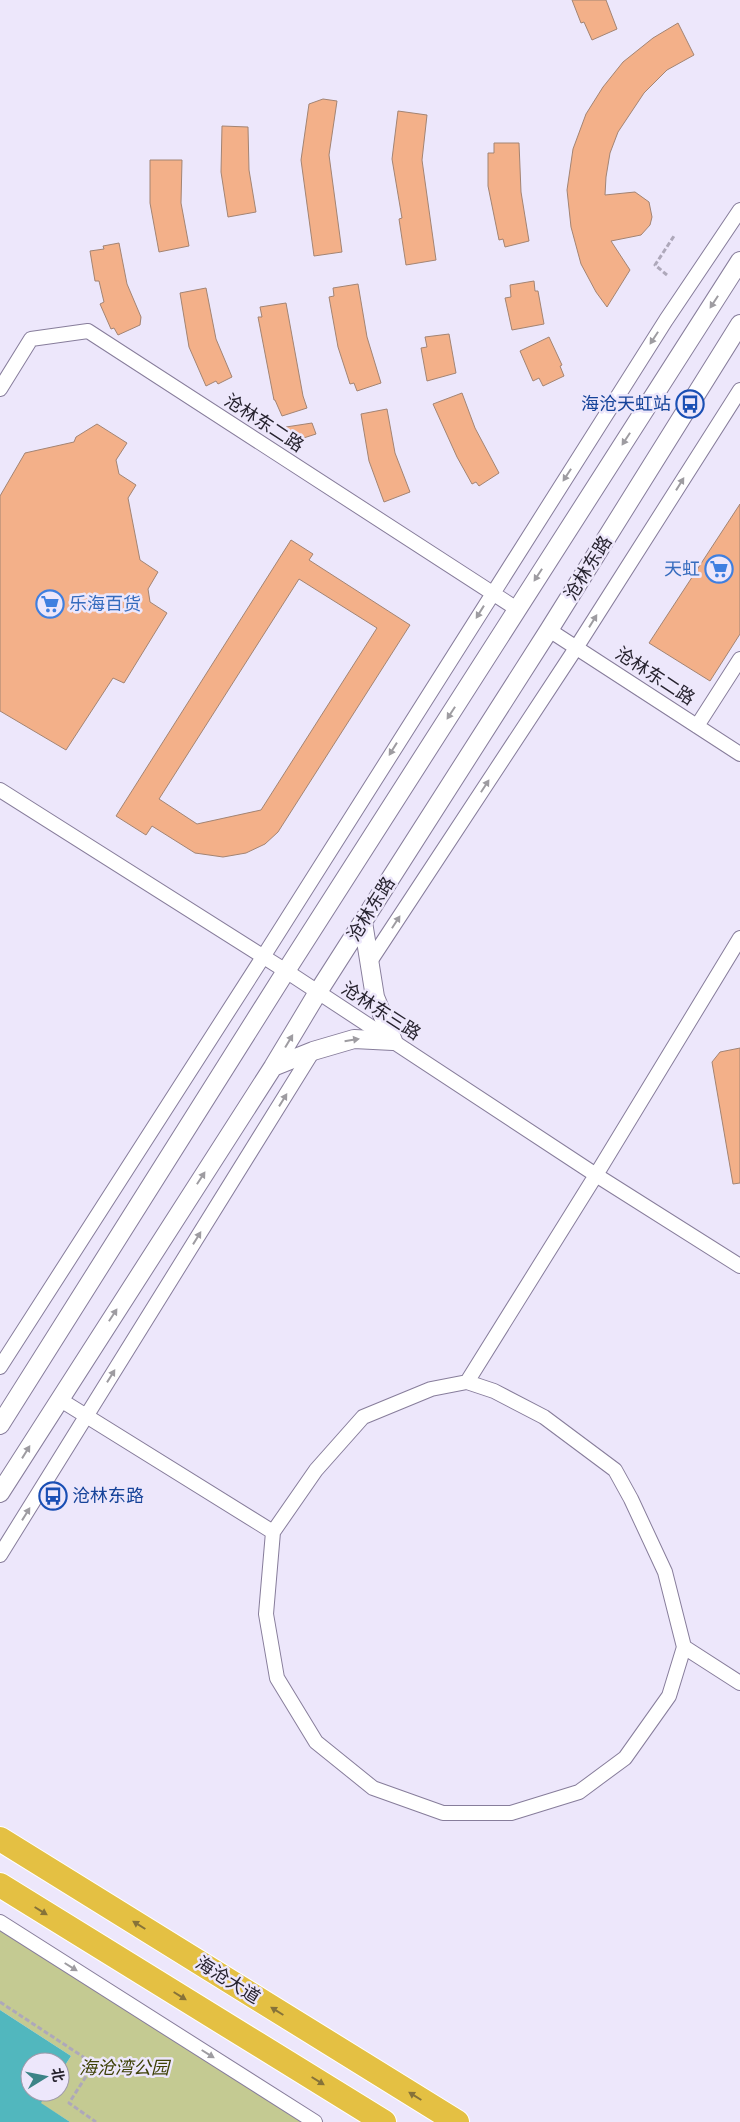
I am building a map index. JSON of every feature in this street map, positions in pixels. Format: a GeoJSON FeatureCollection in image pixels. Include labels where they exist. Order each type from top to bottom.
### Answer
{"type":"FeatureCollection","features":[{"type":"Feature","properties":{"kind":"highway","name":"海沧大道"},"geometry":{"type":"LineString","coordinates":[[0,1839],[457,2122]]}},
{"type":"Feature","properties":{"kind":"highway"},"geometry":{"type":"LineString","coordinates":[[0,1885],[384,2122]]}},
{"type":"Feature","properties":{"kind":"street"},"geometry":{"type":"LineString","coordinates":[[0,1367],[263,957],[492,592],[666,320],[740,210]]}},
{"type":"Feature","properties":{"kind":"street"},"geometry":{"type":"LineString","coordinates":[[0,1425],[286,971],[740,261]]}},
{"type":"Feature","properties":{"kind":"street","name":"沧林东路"},"geometry":{"type":"LineString","coordinates":[[0,1493],[273,1067],[318,992],[549,630],[740,324]]}},
{"type":"Feature","properties":{"kind":"street","name":"沧林东二路"},"geometry":{"type":"LineString","coordinates":[[0,389],[31,339],[88,332],[517,608]]}},
{"type":"Feature","properties":{"kind":"street"},"geometry":{"type":"LineString","coordinates":[[369,963],[576,648],[740,390]]}},
{"type":"Feature","properties":{"kind":"street","name":"沧林东二路"},"geometry":{"type":"LineString","coordinates":[[549,630],[740,754]]}},
{"type":"Feature","properties":{"kind":"street"},"geometry":{"type":"LineString","coordinates":[[696,726],[740,659]]}},
{"type":"Feature","properties":{"kind":"street","name":"沧林东三路"},"geometry":{"type":"LineString","coordinates":[[0,790],[286,971],[596,1175],[740,1266]]}},
{"type":"Feature","properties":{"kind":"street"},"geometry":{"type":"LineString","coordinates":[[273,1067],[313,1051],[354,1039],[393,1040],[375,997],[363,922]]}},
{"type":"Feature","properties":{"kind":"street"},"geometry":{"type":"LineString","coordinates":[[467,1382],[740,938]]}},
{"type":"Feature","properties":{"kind":"street"},"geometry":{"type":"LineString","coordinates":[[0,1555],[313,1051]]}},
{"type":"Feature","properties":{"kind":"street"},"geometry":{"type":"LineString","coordinates":[[467,1382],[494,1391],[544,1417],[615,1470],[631,1498],[665,1572],[684,1647],[669,1696],[625,1758],[579,1792],[511,1813],[443,1813],[373,1788],[316,1742],[277,1678],[266,1614],[273,1532],[316,1470],[363,1417],[431,1389],[467,1382]]}},
{"type":"Feature","properties":{"kind":"street"},"geometry":{"type":"LineString","coordinates":[[59,1400],[273,1532]]}},
{"type":"Feature","properties":{"kind":"street"},"geometry":{"type":"LineString","coordinates":[[684,1647],[740,1683]]}},
{"type":"Feature","properties":{"kind":"street"},"geometry":{"type":"LineString","coordinates":[[0,1922],[315,2122]]}},
{"type":"Feature","properties":{"kind":"path"},"geometry":{"type":"LineString","coordinates":[[667,275],[655,265],[674,236]]}},
{"type":"Feature","properties":{"kind":"path"},"geometry":{"type":"LineString","coordinates":[[0,2002],[94,2064],[69,2103],[96,2122]]}},
{"type":"Feature","properties":{"kind":"green space","name":"海沧湾公园"},"geometry":{"type":"Polygon","coordinates":[[[0,1925],[306,2122],[70,2122],[40,2103],[70,2102],[70,2052],[65,2052],[0,2010],[0,1925]]]}},
{"type":"Feature","properties":{"kind":"water"},"geometry":{"type":"Polygon","coordinates":[[[0,2010],[65,2052],[20,2052],[20,2102],[42,2102],[70,2122],[0,2122],[0,2010]]]}},
{"type":"Feature","properties":{"kind":"building"},"geometry":{"type":"Polygon","coordinates":[[[572,0],[606,0],[617,29],[592,40],[584,22],[581,23],[572,0]]]}},
{"type":"Feature","properties":{"kind":"building"},"geometry":{"type":"Polygon","coordinates":[[[678,23],[694,55],[667,70],[644,93],[618,132],[610,153],[605,195],[635,192],[649,202],[652,217],[650,225],[641,235],[611,241],[630,270],[607,307],[596,292],[581,264],[571,227],[567,190],[573,149],[586,114],[603,87],[623,62],[653,38],[678,23]]]}},
{"type":"Feature","properties":{"kind":"building"},"geometry":{"type":"Polygon","coordinates":[[[323,99],[337,101],[329,155],[342,252],[314,256],[301,160],[309,104],[323,99]]]}},
{"type":"Feature","properties":{"kind":"building"},"geometry":{"type":"Polygon","coordinates":[[[398,111],[427,115],[422,160],[436,260],[406,265],[399,219],[402,218],[392,159],[398,111]]]}},
{"type":"Feature","properties":{"kind":"building"},"geometry":{"type":"Polygon","coordinates":[[[222,126],[248,127],[249,170],[256,212],[228,217],[221,172],[222,126]]]}},
{"type":"Feature","properties":{"kind":"building"},"geometry":{"type":"Polygon","coordinates":[[[494,143],[519,143],[521,192],[529,241],[505,247],[503,239],[499,240],[488,186],[488,153],[494,153],[494,143]]]}},
{"type":"Feature","properties":{"kind":"building"},"geometry":{"type":"Polygon","coordinates":[[[150,160],[182,160],[181,203],[189,246],[159,252],[150,203],[150,160]]]}},
{"type":"Feature","properties":{"kind":"building"},"geometry":{"type":"Polygon","coordinates":[[[119,243],[127,284],[141,317],[140,325],[118,335],[114,328],[111,329],[100,304],[104,302],[99,281],[95,281],[90,251],[104,249],[103,246],[119,243]]]}},
{"type":"Feature","properties":{"kind":"building"},"geometry":{"type":"Polygon","coordinates":[[[534,281],[535,291],[538,291],[544,324],[512,330],[505,298],[511,297],[510,285],[534,281]]]}},
{"type":"Feature","properties":{"kind":"building"},"geometry":{"type":"Polygon","coordinates":[[[358,284],[367,337],[381,383],[357,391],[354,383],[350,384],[338,347],[329,297],[334,296],[333,288],[358,284]]]}},
{"type":"Feature","properties":{"kind":"building"},"geometry":{"type":"Polygon","coordinates":[[[206,288],[216,339],[232,377],[218,384],[216,381],[206,386],[189,347],[180,293],[206,288]]]}},
{"type":"Feature","properties":{"kind":"building"},"geometry":{"type":"Polygon","coordinates":[[[286,303],[303,396],[307,408],[282,416],[274,400],[258,317],[262,317],[260,307],[286,303]]]}},
{"type":"Feature","properties":{"kind":"building"},"geometry":{"type":"Polygon","coordinates":[[[449,334],[456,373],[427,381],[421,348],[427,347],[425,337],[449,334]]]}},
{"type":"Feature","properties":{"kind":"building"},"geometry":{"type":"Polygon","coordinates":[[[549,337],[562,365],[560,366],[564,376],[543,386],[539,378],[533,381],[520,351],[549,337]]]}},
{"type":"Feature","properties":{"kind":"building"},"geometry":{"type":"Polygon","coordinates":[[[462,393],[475,428],[499,473],[479,486],[476,482],[472,484],[457,457],[433,404],[462,393]]]}},
{"type":"Feature","properties":{"kind":"building"},"geometry":{"type":"Polygon","coordinates":[[[387,409],[395,453],[410,492],[384,502],[369,461],[361,414],[387,409]]]}},
{"type":"Feature","properties":{"kind":"building"},"geometry":{"type":"Polygon","coordinates":[[[312,423],[316,434],[291,442],[286,427],[312,423]]]}},
{"type":"Feature","properties":{"kind":"building","name":"乐海百货"},"geometry":{"type":"Polygon","coordinates":[[[97,424],[127,443],[116,460],[119,474],[136,485],[128,498],[140,560],[158,572],[148,589],[150,602],[167,613],[124,683],[113,678],[66,750],[0,711],[0,496],[25,453],[74,442],[76,437],[97,424]]]}},
{"type":"Feature","properties":{"kind":"building","name":"天虹"},"geometry":{"type":"Polygon","coordinates":[[[740,504],[740,634],[710,681],[649,643],[740,504]]]}},
{"type":"Feature","properties":{"kind":"building"},"geometry":{"type":"Polygon","coordinates":[[[291,540],[313,554],[309,560],[410,625],[278,832],[265,844],[246,853],[223,857],[195,853],[152,826],[146,835],[116,816],[291,540]],[[299,579],[159,799],[197,824],[261,810],[377,628],[299,579]]]}},
{"type":"Feature","properties":{"kind":"building"},"geometry":{"type":"Polygon","coordinates":[[[740,1048],[740,1183],[733,1184],[712,1062],[720,1052],[740,1048]]]}},
{"type":"Feature","properties":{"kind":"place","name":"海沧天虹站"},"geometry":{"type":"Point","coordinates":[690,404]}},
{"type":"Feature","properties":{"kind":"place","name":"天虹"},"geometry":{"type":"Point","coordinates":[719,569]}},
{"type":"Feature","properties":{"kind":"place","name":"乐海百货"},"geometry":{"type":"Point","coordinates":[50,604]}},
{"type":"Feature","properties":{"kind":"place","name":"沧林东路"},"geometry":{"type":"Point","coordinates":[53,1496]}}]}
